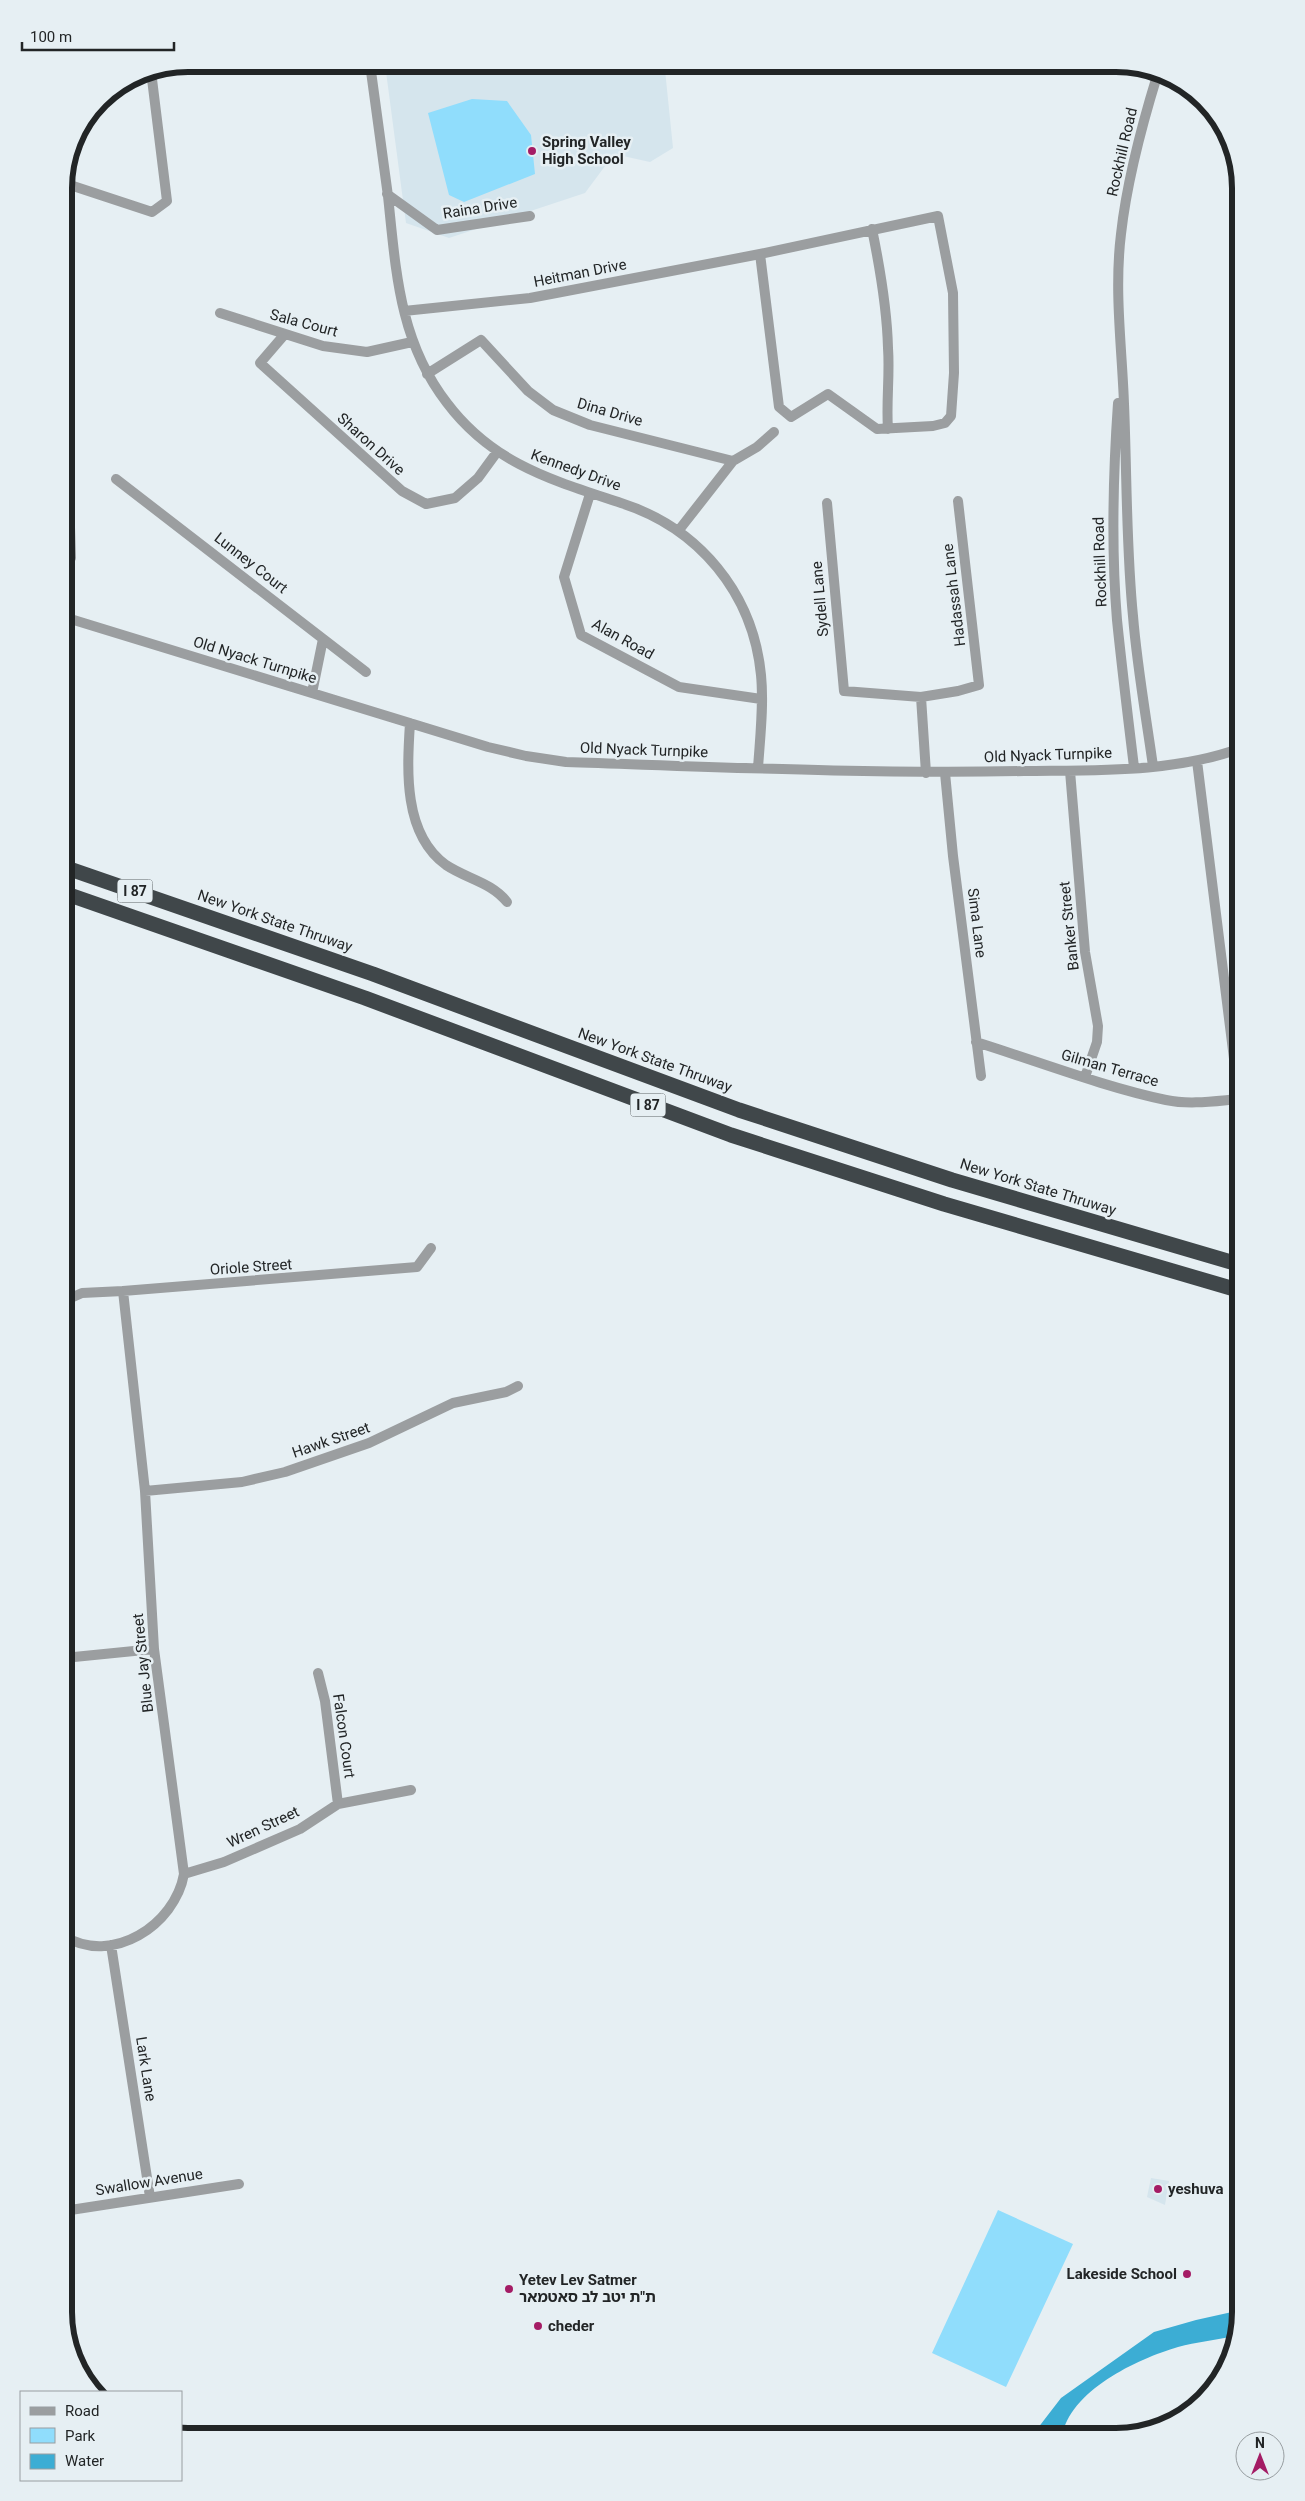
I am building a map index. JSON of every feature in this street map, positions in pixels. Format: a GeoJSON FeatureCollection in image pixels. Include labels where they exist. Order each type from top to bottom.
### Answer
{"type":"FeatureCollection","features":[{"type":"Feature","properties":{"kind":"highway","name":"New York State Thruway"},"geometry":{"type":"LineString","coordinates":[[73,870],[374,974],[739,1110],[961,1182],[1232,1262]]}},
{"type":"Feature","properties":{"kind":"highway","name":"I 87"},"geometry":{"type":"LineString","coordinates":[[73,896],[365,998],[731,1135],[944,1204],[1232,1288]]}},
{"type":"Feature","properties":{"kind":"street","name":"Kennedy Drive"},"geometry":{"type":"LineString","coordinates":[[371,72],[404,311],[412,342],[427,374],[447,404],[469,428],[497,452],[526,470],[654,515],[679,530],[720,568],[751,624],[758,653],[762,699],[758,768]]}},
{"type":"Feature","properties":{"kind":"street"},"geometry":{"type":"LineString","coordinates":[[73,186],[152,212],[167,201],[152,79]]}},
{"type":"Feature","properties":{"kind":"street","name":"Rockhill Road"},"geometry":{"type":"LineString","coordinates":[[1153,766],[1130,580],[1122,355],[1117,285],[1128,183],[1156,80]]}},
{"type":"Feature","properties":{"kind":"street","name":"Raina Drive"},"geometry":{"type":"LineString","coordinates":[[387,194],[437,230],[530,216]]}},
{"type":"Feature","properties":{"kind":"street","name":"Heitman Drive"},"geometry":{"type":"LineString","coordinates":[[404,311],[530,298],[760,254],[938,216],[953,293],[954,373],[951,416],[945,423],[933,426],[877,429],[828,394],[791,417],[779,407],[760,254]]}},
{"type":"Feature","properties":{"kind":"street"},"geometry":{"type":"LineString","coordinates":[[872,229],[884,288],[889,350],[886,403],[888,429]]}},
{"type":"Feature","properties":{"kind":"street","name":"Sala Court"},"geometry":{"type":"LineString","coordinates":[[220,313],[323,346],[367,352],[412,342]]}},
{"type":"Feature","properties":{"kind":"street","name":"Sharon Drive"},"geometry":{"type":"LineString","coordinates":[[285,334],[260,363],[402,491],[426,504],[455,498],[478,478],[497,452]]}},
{"type":"Feature","properties":{"kind":"street","name":"Dina Drive"},"geometry":{"type":"LineString","coordinates":[[427,374],[481,340],[528,391],[553,410],[590,425],[733,461]]}},
{"type":"Feature","properties":{"kind":"street","name":"Rockhill Road"},"geometry":{"type":"LineString","coordinates":[[1122,355],[1113,487],[1114,562],[1117,619],[1134,767]]}},
{"type":"Feature","properties":{"kind":"street"},"geometry":{"type":"LineString","coordinates":[[679,530],[733,461],[747,454],[774,432]]}},
{"type":"Feature","properties":{"kind":"street","name":"Lunney Court"},"geometry":{"type":"LineString","coordinates":[[116,478],[366,672]]}},
{"type":"Feature","properties":{"kind":"street","name":"Alan Road"},"geometry":{"type":"LineString","coordinates":[[590,494],[564,577],[581,635],[679,687],[762,699]]}},
{"type":"Feature","properties":{"kind":"street","name":"Hadassah Lane"},"geometry":{"type":"LineString","coordinates":[[922,697],[958,691],[979,685],[958,501]]}},
{"type":"Feature","properties":{"kind":"street","name":"Sydell Lane"},"geometry":{"type":"LineString","coordinates":[[827,503],[844,691],[922,697]]}},
{"type":"Feature","properties":{"kind":"street","name":"Old Nyack Turnpike"},"geometry":{"type":"LineString","coordinates":[[73,620],[410,724],[526,756],[566,762],[926,773],[1070,771],[1153,766],[1197,761],[1232,751]]}},
{"type":"Feature","properties":{"kind":"street"},"geometry":{"type":"LineString","coordinates":[[312,693],[323,639]]}},
{"type":"Feature","properties":{"kind":"street"},"geometry":{"type":"LineString","coordinates":[[922,697],[926,773]]}},
{"type":"Feature","properties":{"kind":"street"},"geometry":{"type":"LineString","coordinates":[[410,724],[409,788],[416,820],[428,846],[445,864],[468,877],[486,884],[498,892],[507,902]]}},
{"type":"Feature","properties":{"kind":"street","name":"Gilman Terrace"},"geometry":{"type":"LineString","coordinates":[[1197,761],[1232,1043]]}},
{"type":"Feature","properties":{"kind":"street","name":"Banker Street"},"geometry":{"type":"LineString","coordinates":[[1070,771],[1086,952],[1098,1026],[1096,1042],[1086,1077]]}},
{"type":"Feature","properties":{"kind":"street","name":"Sima Lane"},"geometry":{"type":"LineString","coordinates":[[946,773],[953,856],[981,1076]]}},
{"type":"Feature","properties":{"kind":"street","name":"Gilman Terrace"},"geometry":{"type":"LineString","coordinates":[[976,1042],[1086,1077],[1167,1100],[1192,1102],[1232,1099]]}},
{"type":"Feature","properties":{"kind":"street","name":"Oriole Street"},"geometry":{"type":"LineString","coordinates":[[73,1296],[82,1293],[417,1267],[431,1248]]}},
{"type":"Feature","properties":{"kind":"street","name":"Blue Jay Street"},"geometry":{"type":"LineString","coordinates":[[73,1939],[90,1944],[111,1945],[142,1934],[161,1920],[181,1890],[184,1874],[154,1649],[145,1491],[123,1291]]}},
{"type":"Feature","properties":{"kind":"street","name":"Hawk Street"},"geometry":{"type":"LineString","coordinates":[[145,1491],[242,1482],[285,1472],[370,1443],[453,1403],[506,1392],[518,1386]]}},
{"type":"Feature","properties":{"kind":"street"},"geometry":{"type":"LineString","coordinates":[[73,1657],[154,1649]]}},
{"type":"Feature","properties":{"kind":"street","name":"Falcon Court"},"geometry":{"type":"LineString","coordinates":[[318,1673],[324,1701],[338,1804]]}},
{"type":"Feature","properties":{"kind":"street","name":"Wren Street"},"geometry":{"type":"LineString","coordinates":[[184,1874],[224,1862],[300,1829],[338,1804],[411,1790]]}},
{"type":"Feature","properties":{"kind":"street","name":"Lark Lane"},"geometry":{"type":"LineString","coordinates":[[111,1945],[150,2197]]}},
{"type":"Feature","properties":{"kind":"street","name":"Swallow Avenue"},"geometry":{"type":"LineString","coordinates":[[73,2210],[239,2184]]}},
{"type":"Feature","properties":{"kind":"shaded area","name":"Spring Valley High School"},"geometry":{"type":"Polygon","coordinates":[[[386,72],[665,73],[673,148],[650,162],[614,154],[585,193],[449,238],[406,223],[386,72]]]}},
{"type":"Feature","properties":{"kind":"shaded area","name":"yeshuva"},"geometry":{"type":"Polygon","coordinates":[[[1151,2178],[1169,2181],[1165,2205],[1147,2197],[1151,2178]]]}},
{"type":"Feature","properties":{"kind":"green space"},"geometry":{"type":"Polygon","coordinates":[[[472,99],[507,101],[531,135],[535,174],[464,202],[449,195],[428,113],[472,99]]]}},
{"type":"Feature","properties":{"kind":"green space"},"geometry":{"type":"Polygon","coordinates":[[[998,2210],[1073,2244],[1006,2387],[932,2353],[998,2210]]]}},
{"type":"Feature","properties":{"kind":"water"},"geometry":{"type":"Polygon","coordinates":[[[1232,2312],[1232,2328],[1230,2337],[1178,2347],[1162,2352],[1125,2369],[1091,2391],[1077,2405],[1067,2420],[1065,2428],[1038,2428],[1061,2398],[1154,2332],[1232,2312]]]}},
{"type":"Feature","properties":{"kind":"place","name":"Spring Valley High School"},"geometry":{"type":"Point","coordinates":[532,151]}},
{"type":"Feature","properties":{"kind":"place","name":"yeshuva"},"geometry":{"type":"Point","coordinates":[1158,2189]}},
{"type":"Feature","properties":{"kind":"place","name":"Lakeside School"},"geometry":{"type":"Point","coordinates":[1187,2274]}},
{"type":"Feature","properties":{"kind":"place","name":"Yetev Lev Satmer ת\"ת יטב לב סאטמאר"},"geometry":{"type":"Point","coordinates":[509,2289]}},
{"type":"Feature","properties":{"kind":"place","name":"cheder"},"geometry":{"type":"Point","coordinates":[538,2326]}}]}
